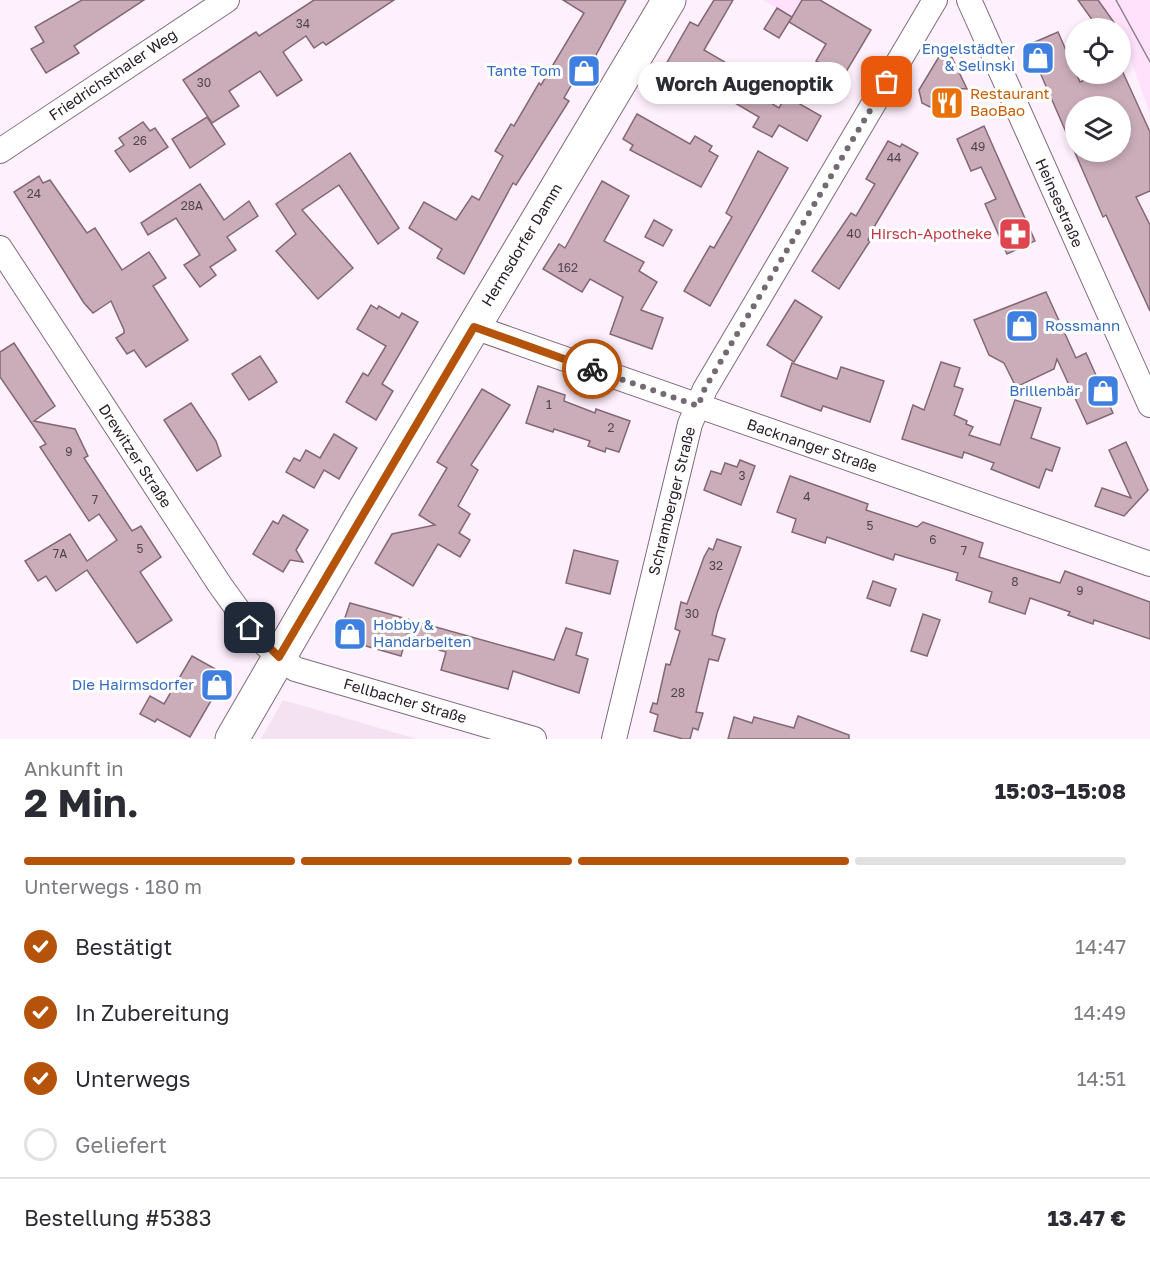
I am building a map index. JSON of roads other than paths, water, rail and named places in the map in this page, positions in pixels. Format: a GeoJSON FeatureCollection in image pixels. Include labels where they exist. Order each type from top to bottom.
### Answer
{"type":"FeatureCollection","features":[{"type":"Feature","properties":{"kind":"main road","name":"Hermsdorfer Damm"},"geometry":{"type":"LineString","coordinates":[[232,739],[669,0]]}},
{"type":"Feature","properties":{"kind":"street","name":"Friedrichsthaler Weg"},"geometry":{"type":"LineString","coordinates":[[0,151],[227,0]]}},
{"type":"Feature","properties":{"kind":"street","name":"Schramberger Straße"},"geometry":{"type":"LineString","coordinates":[[614,739],[690,424],[705,388],[935,0]]}},
{"type":"Feature","properties":{"kind":"street","name":"Heinsestraße"},"geometry":{"type":"LineString","coordinates":[[969,0],[1150,405]]}},
{"type":"Feature","properties":{"kind":"street","name":"Drewitzer Straße"},"geometry":{"type":"LineString","coordinates":[[0,248],[220,585],[259,639],[279,657]]}},
{"type":"Feature","properties":{"kind":"street","name":"Backnanger Straße"},"geometry":{"type":"LineString","coordinates":[[474,327],[1150,564]]}},
{"type":"Feature","properties":{"kind":"street","name":"Fellbacher Straße"},"geometry":{"type":"LineString","coordinates":[[279,657],[295,669],[534,739]]}},
{"type":"Feature","properties":{"kind":"tram line"},"geometry":{"type":"LineString","coordinates":[[1116,0],[1150,62]]}},
{"type":"Feature","properties":{"kind":"place","name":"Engelstädter & Selinski"},"geometry":{"type":"Point","coordinates":[1038,58]}},
{"type":"Feature","properties":{"kind":"place","name":"Tante Tom"},"geometry":{"type":"Point","coordinates":[584,71]}},
{"type":"Feature","properties":{"kind":"place","name":"Worch Augenoptik"},"geometry":{"type":"Point","coordinates":[887,82]}},
{"type":"Feature","properties":{"kind":"place","name":"Restaurant BaoBao"},"geometry":{"type":"Point","coordinates":[947,103]}},
{"type":"Feature","properties":{"kind":"place","name":"Hirsch-Apotheke"},"geometry":{"type":"Point","coordinates":[1015,234]}},
{"type":"Feature","properties":{"kind":"place","name":"Rossmann"},"geometry":{"type":"Point","coordinates":[1022,326]}},
{"type":"Feature","properties":{"kind":"place","name":"Brillenbär"},"geometry":{"type":"Point","coordinates":[1103,391]}},
{"type":"Feature","properties":{"kind":"place","name":"Hobby & Handarbeiten"},"geometry":{"type":"Point","coordinates":[350,634]}},
{"type":"Feature","properties":{"kind":"place","name":"Die Hairmsdorfer"},"geometry":{"type":"Point","coordinates":[217,685]}}]}
